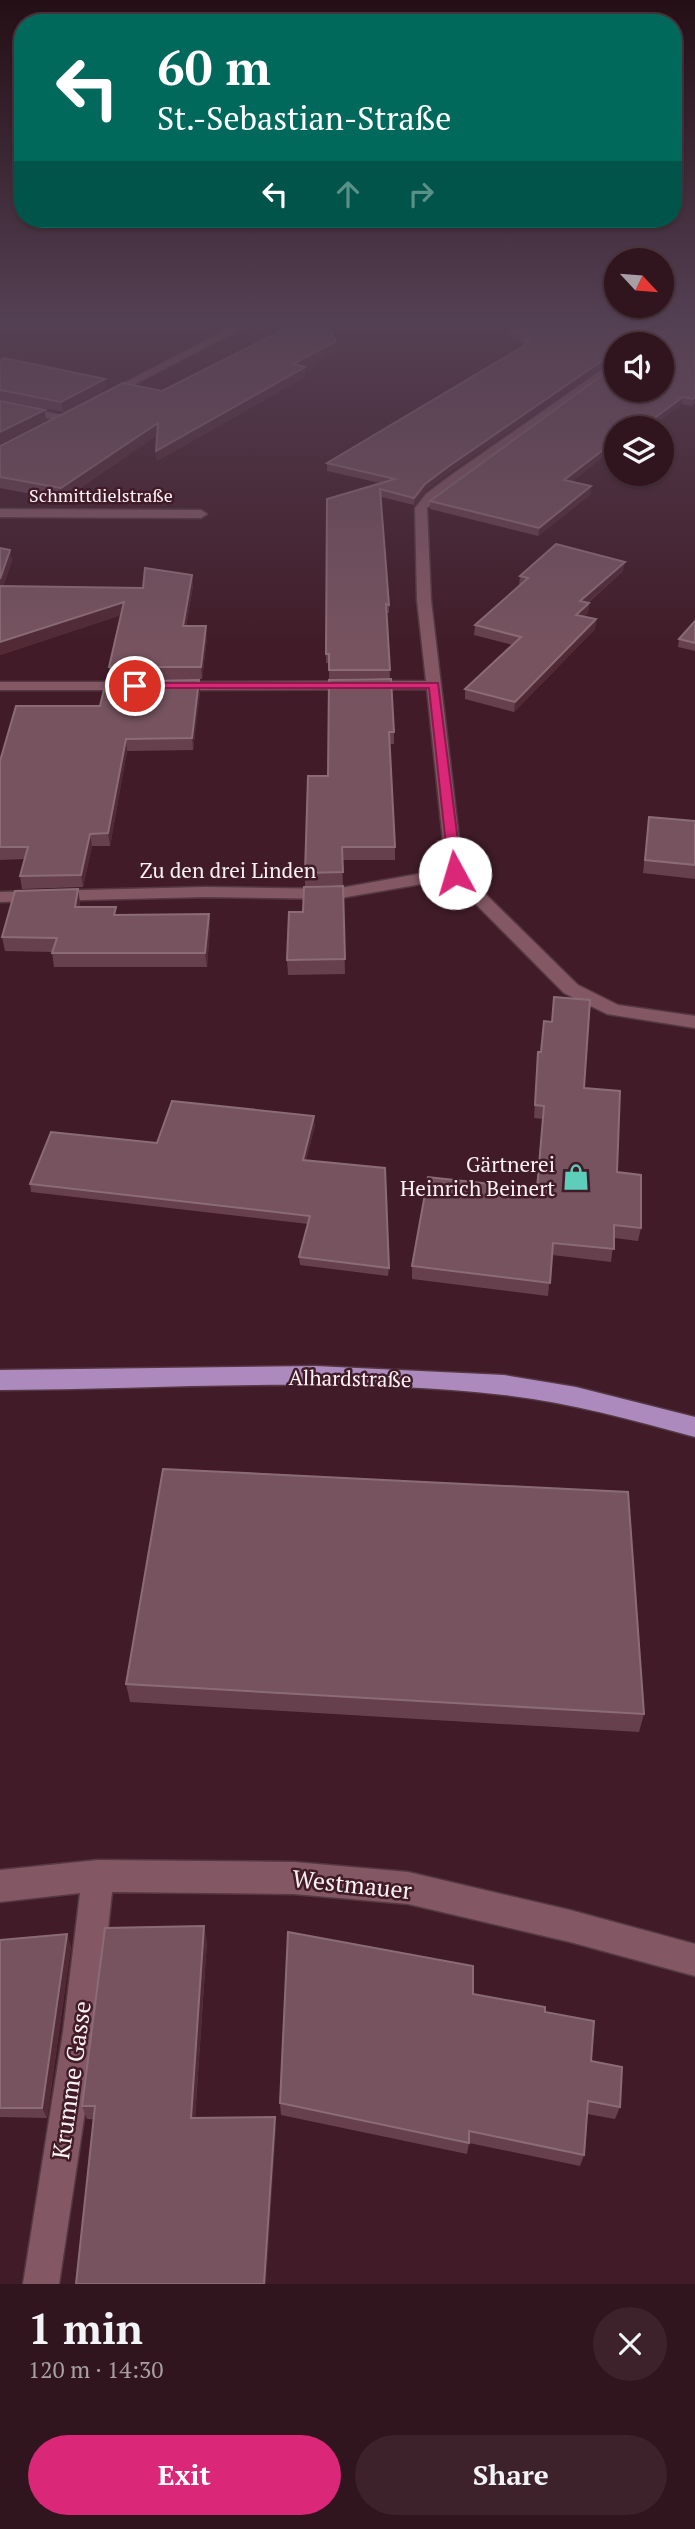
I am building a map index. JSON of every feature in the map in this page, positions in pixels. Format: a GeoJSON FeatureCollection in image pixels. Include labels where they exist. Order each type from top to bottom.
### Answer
{"type":"FeatureCollection","features":[{"type":"Feature","properties":{"kind":"main road","name":"Alhardstraße"},"geometry":{"type":"LineString","coordinates":[[0,1380],[129,1381],[355,1375],[505,1385],[646,1413],[695,1427]]}},
{"type":"Feature","properties":{"kind":"street"},"geometry":{"type":"LineString","coordinates":[[522,431],[430,497],[421,508],[425,600],[455,873],[571,989],[614,1010],[695,1021]]}},
{"type":"Feature","properties":{"kind":"street","name":"Schmittdielstraße"},"geometry":{"type":"LineString","coordinates":[[0,513],[201,514]]}},
{"type":"Feature","properties":{"kind":"street"},"geometry":{"type":"LineString","coordinates":[[0,686],[435,685]]}},
{"type":"Feature","properties":{"kind":"street","name":"Zu den drei Linden"},"geometry":{"type":"LineString","coordinates":[[0,897],[206,892],[335,894],[455,873]]}},
{"type":"Feature","properties":{"kind":"street","name":"Westmauer"},"geometry":{"type":"LineString","coordinates":[[0,1886],[98,1876],[294,1878],[408,1888],[570,1926],[695,1960]]}},
{"type":"Feature","properties":{"kind":"street","name":"Krumme Gasse"},"geometry":{"type":"LineString","coordinates":[[41,2284],[80,2032],[98,1876]]}},
{"type":"Feature","properties":{"kind":"building"},"geometry":{"type":"Polygon","coordinates":[[[30,431],[147,431],[61,488],[0,477],[0,446],[30,431]]]}},
{"type":"Feature","properties":{"kind":"building"},"geometry":{"type":"Polygon","coordinates":[[[157,431],[192,431],[156,451],[157,431]]]}},
{"type":"Feature","properties":{"kind":"building"},"geometry":{"type":"Polygon","coordinates":[[[382,431],[500,431],[425,484],[414,498],[380,489],[389,605],[386,604],[390,670],[329,670],[329,654],[326,654],[327,499],[395,479],[327,463],[382,431]]]}},
{"type":"Feature","properties":{"kind":"building"},"geometry":{"type":"Polygon","coordinates":[[[526,431],[604,431],[604,449],[564,480],[591,486],[539,528],[430,501],[526,431]]]}},
{"type":"Feature","properties":{"kind":"building"},"geometry":{"type":"Polygon","coordinates":[[[556,544],[625,562],[580,601],[589,603],[576,615],[596,619],[515,702],[465,689],[521,637],[475,625],[528,578],[520,576],[556,544]]]}},
{"type":"Feature","properties":{"kind":"building"},"geometry":{"type":"Polygon","coordinates":[[[0,548],[10,550],[0,579],[0,548]]]}},
{"type":"Feature","properties":{"kind":"building"},"geometry":{"type":"Polygon","coordinates":[[[145,568],[192,575],[183,626],[206,626],[201,667],[109,667],[124,602],[0,642],[0,586],[143,588],[145,568]]]}},
{"type":"Feature","properties":{"kind":"building"},"geometry":{"type":"Polygon","coordinates":[[[695,621],[695,643],[679,639],[695,621]]]}},
{"type":"Feature","properties":{"kind":"building"},"geometry":{"type":"Polygon","coordinates":[[[391,679],[394,732],[389,732],[395,847],[342,847],[343,872],[305,873],[308,776],[328,776],[329,680],[391,679]]]}},
{"type":"Feature","properties":{"kind":"building"},"geometry":{"type":"Polygon","coordinates":[[[199,680],[192,738],[126,739],[108,833],[90,834],[81,875],[20,876],[28,847],[0,847],[0,761],[16,706],[100,706],[106,681],[199,680]]]}},
{"type":"Feature","properties":{"kind":"building"},"geometry":{"type":"Polygon","coordinates":[[[649,817],[695,821],[695,865],[645,860],[649,817]]]}},
{"type":"Feature","properties":{"kind":"building"},"geometry":{"type":"Polygon","coordinates":[[[343,886],[345,959],[287,960],[289,912],[303,912],[304,887],[343,886]]]}},
{"type":"Feature","properties":{"kind":"building"},"geometry":{"type":"Polygon","coordinates":[[[78,889],[75,907],[116,907],[114,915],[209,914],[205,953],[52,953],[57,938],[2,937],[15,891],[78,889]]]}},
{"type":"Feature","properties":{"kind":"building"},"geometry":{"type":"Polygon","coordinates":[[[554,997],[590,1000],[584,1088],[620,1091],[617,1172],[641,1175],[641,1228],[614,1225],[614,1249],[553,1243],[550,1283],[412,1266],[428,1177],[537,1189],[544,1106],[535,1105],[538,1052],[541,1052],[544,1021],[552,1022],[554,997]]]}},
{"type":"Feature","properties":{"kind":"building"},"geometry":{"type":"Polygon","coordinates":[[[172,1101],[314,1116],[303,1160],[385,1168],[389,1268],[299,1257],[310,1216],[30,1184],[51,1132],[157,1143],[172,1101]]]}},
{"type":"Feature","properties":{"kind":"building"},"geometry":{"type":"Polygon","coordinates":[[[163,1469],[628,1492],[644,1714],[126,1684],[163,1469]]]}},
{"type":"Feature","properties":{"kind":"building"},"geometry":{"type":"Polygon","coordinates":[[[204,1926],[191,2118],[275,2117],[264,2284],[76,2284],[95,2106],[82,2106],[105,1928],[204,1926]]]}},
{"type":"Feature","properties":{"kind":"building"},"geometry":{"type":"Polygon","coordinates":[[[288,1932],[473,1966],[473,1994],[545,2007],[545,2012],[594,2021],[591,2061],[622,2067],[620,2107],[588,2101],[584,2155],[469,2131],[469,2143],[280,2103],[288,1932]]]}},
{"type":"Feature","properties":{"kind":"building"},"geometry":{"type":"Polygon","coordinates":[[[67,1934],[42,2108],[0,2108],[0,1940],[67,1934]]]}},
{"type":"Feature","properties":{"kind":"place","name":"Gärtnerei Heinrich Beinert"},"geometry":{"type":"Point","coordinates":[576,1177]}},
{"type":"Feature","properties":{"kind":"route"},"geometry":{"type":"LineString","coordinates":[[135,686],[435,685],[455,873]]}}]}
